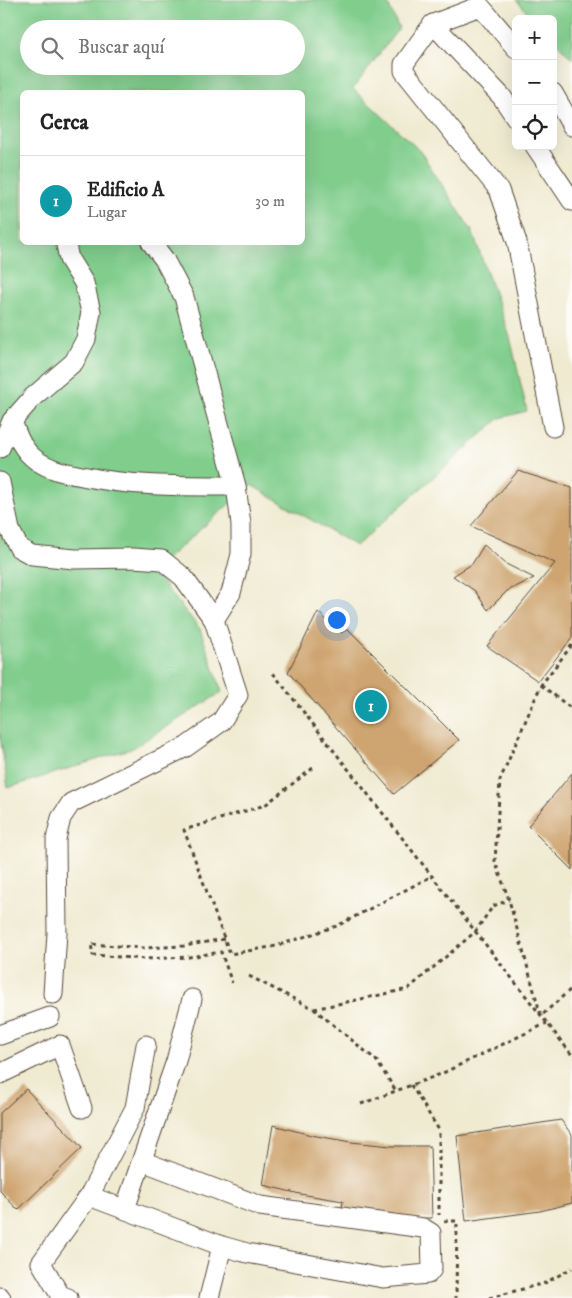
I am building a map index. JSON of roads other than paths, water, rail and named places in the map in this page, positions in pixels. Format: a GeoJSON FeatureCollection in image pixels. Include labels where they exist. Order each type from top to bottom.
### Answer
{"type":"FeatureCollection","features":[{"type":"Feature","properties":{"kind":"lane"},"geometry":{"type":"LineString","coordinates":[[512,43],[480,6],[433,24],[404,64],[404,71],[499,190],[517,242],[553,427]]}},
{"type":"Feature","properties":{"kind":"lane"},"geometry":{"type":"LineString","coordinates":[[433,24],[502,98],[512,112]]}},
{"type":"Feature","properties":{"kind":"lane"},"geometry":{"type":"LineString","coordinates":[[557,100],[572,126]]}},
{"type":"Feature","properties":{"kind":"lane"},"geometry":{"type":"LineString","coordinates":[[538,150],[572,201]]}},
{"type":"Feature","properties":{"kind":"lane"},"geometry":{"type":"LineString","coordinates":[[0,448],[12,421],[33,397],[74,362],[86,339],[91,312],[84,283],[69,259],[66,245]]}},
{"type":"Feature","properties":{"kind":"lane"},"geometry":{"type":"LineString","coordinates":[[153,245],[164,259],[184,297],[236,486],[241,524],[240,554],[231,593],[214,620]]}},
{"type":"Feature","properties":{"kind":"lane"},"geometry":{"type":"LineString","coordinates":[[12,421],[20,442],[34,459],[57,471],[108,482],[236,486]]}},
{"type":"Feature","properties":{"kind":"lane"},"geometry":{"type":"LineString","coordinates":[[0,482],[10,530],[18,548],[32,555],[75,560],[133,558],[162,560],[183,577],[214,620],[238,695],[221,722],[186,747],[71,803],[61,818],[56,839],[58,933],[53,994]]}},
{"type":"Feature","properties":{"kind":"lane"},"geometry":{"type":"LineString","coordinates":[[125,1209],[176,1061],[192,999]]}},
{"type":"Feature","properties":{"kind":"lane"},"geometry":{"type":"LineString","coordinates":[[0,1035],[50,1017]]}},
{"type":"Feature","properties":{"kind":"lane"},"geometry":{"type":"LineString","coordinates":[[0,1074],[60,1045],[82,1108]]}},
{"type":"Feature","properties":{"kind":"lane"},"geometry":{"type":"LineString","coordinates":[[68,1298],[60,1295],[41,1263],[89,1196],[135,1108],[146,1045]]}},
{"type":"Feature","properties":{"kind":"lane"},"geometry":{"type":"LineString","coordinates":[[89,1196],[222,1246],[247,1253],[383,1278],[428,1274],[432,1269],[430,1233],[423,1228],[260,1206],[142,1161]]}},
{"type":"Feature","properties":{"kind":"lane"},"geometry":{"type":"LineString","coordinates":[[209,1298],[222,1246]]}},
{"type":"Feature","properties":{"kind":"place","name":"Edificio A"},"geometry":{"type":"Point","coordinates":[371,706]}}]}
